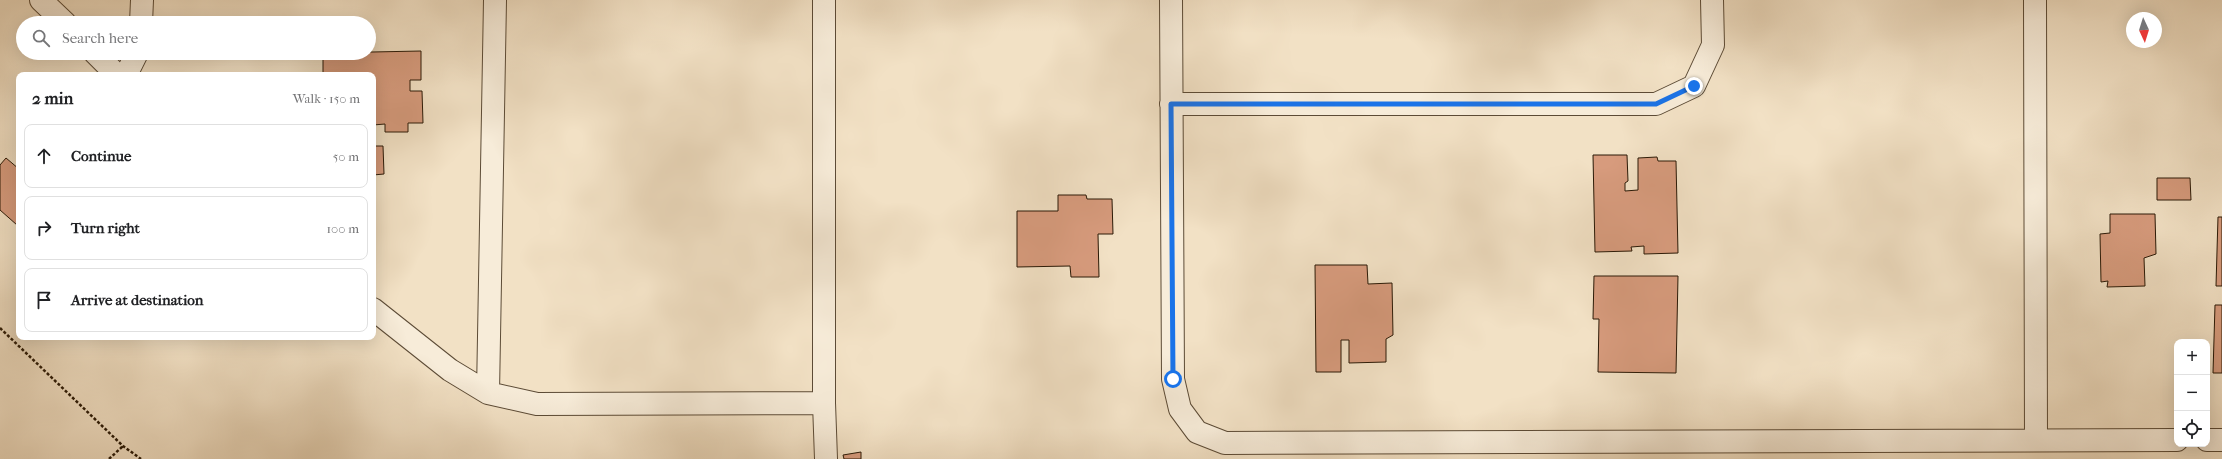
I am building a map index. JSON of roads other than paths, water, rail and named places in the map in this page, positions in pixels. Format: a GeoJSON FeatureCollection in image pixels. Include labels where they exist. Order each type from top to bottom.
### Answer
{"type":"FeatureCollection","features":[{"type":"Feature","properties":{"kind":"street"},"geometry":{"type":"LineString","coordinates":[[41,0],[58,16]]}},
{"type":"Feature","properties":{"kind":"street"},"geometry":{"type":"LineString","coordinates":[[141,16],[142,0]]}},
{"type":"Feature","properties":{"kind":"street"},"geometry":{"type":"LineString","coordinates":[[488,393],[495,0]]}},
{"type":"Feature","properties":{"kind":"street"},"geometry":{"type":"LineString","coordinates":[[824,0],[824,403],[826,459]]}},
{"type":"Feature","properties":{"kind":"street"},"geometry":{"type":"LineString","coordinates":[[1171,0],[1173,379],[1180,409],[1197,432],[1225,443],[2174,440]]}},
{"type":"Feature","properties":{"kind":"street"},"geometry":{"type":"LineString","coordinates":[[1171,104],[1656,104],[1694,86],[1714,45],[1712,0]]}},
{"type":"Feature","properties":{"kind":"street"},"geometry":{"type":"LineString","coordinates":[[2036,0],[2036,440]]}},
{"type":"Feature","properties":{"kind":"street"},"geometry":{"type":"LineString","coordinates":[[102,60],[114,72]]}},
{"type":"Feature","properties":{"kind":"street"},"geometry":{"type":"LineString","coordinates":[[128,72],[134,60]]}},
{"type":"Feature","properties":{"kind":"street"},"geometry":{"type":"LineString","coordinates":[[376,311],[450,370],[488,393],[537,404],[824,403]]}},
{"type":"Feature","properties":{"kind":"street"},"geometry":{"type":"LineString","coordinates":[[2210,440],[2222,440]]}}]}
